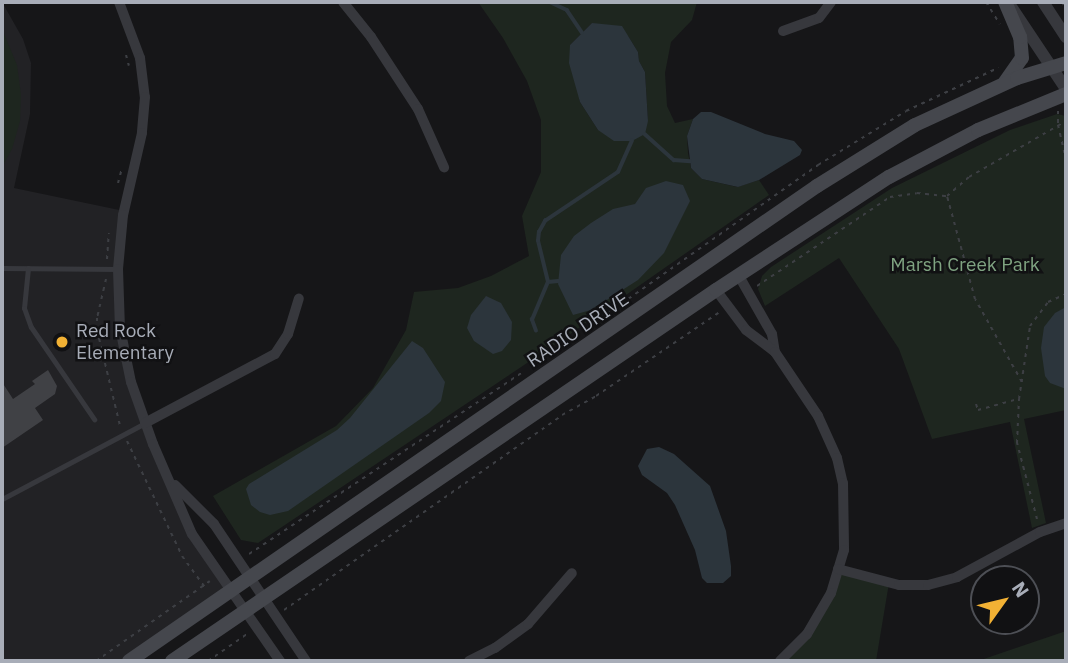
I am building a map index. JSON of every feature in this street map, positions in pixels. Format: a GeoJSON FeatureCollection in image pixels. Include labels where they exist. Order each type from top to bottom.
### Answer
{"type":"FeatureCollection","features":[{"type":"Feature","properties":{"kind":"main road"},"geometry":{"type":"LineString","coordinates":[[1003,84],[1022,58],[1020,37],[1007,2]]}},
{"type":"Feature","properties":{"kind":"main road","name":"RADIO DRIVE"},"geometry":{"type":"LineString","coordinates":[[129,661],[817,186],[915,125],[1003,84],[1059,65]]}},
{"type":"Feature","properties":{"kind":"main road"},"geometry":{"type":"LineString","coordinates":[[172,661],[716,290],[911,164],[978,130],[1066,94]]}},
{"type":"Feature","properties":{"kind":"street"},"geometry":{"type":"LineString","coordinates":[[119,2],[140,58],[145,97],[142,133],[123,215],[118,269],[120,328],[125,357],[145,423],[173,483],[192,534],[280,661]]}},
{"type":"Feature","properties":{"kind":"street"},"geometry":{"type":"LineString","coordinates":[[342,2],[371,37],[418,109],[444,167]]}},
{"type":"Feature","properties":{"kind":"street"},"geometry":{"type":"LineString","coordinates":[[783,31],[819,18],[831,2]]}},
{"type":"Feature","properties":{"kind":"street"},"geometry":{"type":"LineString","coordinates":[[1007,2],[1059,65],[1066,89]]}},
{"type":"Feature","properties":{"kind":"street"},"geometry":{"type":"LineString","coordinates":[[1043,2],[1066,37]]}},
{"type":"Feature","properties":{"kind":"street"},"geometry":{"type":"LineString","coordinates":[[739,276],[772,334],[775,352]]}},
{"type":"Feature","properties":{"kind":"street"},"geometry":{"type":"LineString","coordinates":[[716,290],[746,330],[775,352],[818,416],[837,458],[846,507],[844,550],[831,593],[814,623],[780,661]]}},
{"type":"Feature","properties":{"kind":"street"},"geometry":{"type":"LineString","coordinates":[[145,423],[275,354],[288,334],[299,299]]}},
{"type":"Feature","properties":{"kind":"street"},"geometry":{"type":"LineString","coordinates":[[173,483],[214,524],[306,661]]}},
{"type":"Feature","properties":{"kind":"street"},"geometry":{"type":"LineString","coordinates":[[838,569],[899,585],[928,585],[957,577],[1040,531],[1066,523]]}},
{"type":"Feature","properties":{"kind":"street"},"geometry":{"type":"LineString","coordinates":[[469,661],[495,648],[528,624],[572,573]]}},
{"type":"Feature","properties":{"kind":"lane"},"geometry":{"type":"LineString","coordinates":[[2,268],[118,269]]}},
{"type":"Feature","properties":{"kind":"lane"},"geometry":{"type":"LineString","coordinates":[[28,268],[24,308],[31,327],[94,419]]}},
{"type":"Feature","properties":{"kind":"lane"},"geometry":{"type":"LineString","coordinates":[[2,499],[145,423]]}},
{"type":"Feature","properties":{"kind":"path"},"geometry":{"type":"LineString","coordinates":[[1062,2],[1066,9]]}},
{"type":"Feature","properties":{"kind":"path"},"geometry":{"type":"LineString","coordinates":[[126,53],[131,76]]}},
{"type":"Feature","properties":{"kind":"path"},"geometry":{"type":"LineString","coordinates":[[579,333],[818,165],[906,111],[998,68]]}},
{"type":"Feature","properties":{"kind":"path"},"geometry":{"type":"LineString","coordinates":[[762,282],[890,197],[917,193],[947,196],[969,177],[1066,121]]}},
{"type":"Feature","properties":{"kind":"path"},"geometry":{"type":"LineString","coordinates":[[1058,125],[1066,161]]}},
{"type":"Feature","properties":{"kind":"path"},"geometry":{"type":"LineString","coordinates":[[118,185],[123,162]]}},
{"type":"Feature","properties":{"kind":"path"},"geometry":{"type":"LineString","coordinates":[[947,196],[977,305],[1022,382]]}},
{"type":"Feature","properties":{"kind":"path"},"geometry":{"type":"LineString","coordinates":[[107,258],[110,232]]}},
{"type":"Feature","properties":{"kind":"path"},"geometry":{"type":"LineString","coordinates":[[106,279],[97,330],[119,422]]}},
{"type":"Feature","properties":{"kind":"path"},"geometry":{"type":"LineString","coordinates":[[1040,531],[1017,443],[1019,399],[1030,326],[1048,302],[1066,294]]}},
{"type":"Feature","properties":{"kind":"path"},"geometry":{"type":"LineString","coordinates":[[287,608],[562,415],[596,396],[716,314]]}},
{"type":"Feature","properties":{"kind":"path"},"geometry":{"type":"LineString","coordinates":[[251,553],[525,371]]}},
{"type":"Feature","properties":{"kind":"path"},"geometry":{"type":"LineString","coordinates":[[976,404],[978,410],[1019,399]]}},
{"type":"Feature","properties":{"kind":"path"},"geometry":{"type":"LineString","coordinates":[[96,661],[203,586],[182,556],[130,447]]}},
{"type":"Feature","properties":{"kind":"path"},"geometry":{"type":"LineString","coordinates":[[208,661],[241,638]]}},
{"type":"Feature","properties":{"kind":"shaded area","name":"Red Rock Elementary"},"geometry":{"type":"Polygon","coordinates":[[[2,2],[23,39],[31,63],[30,114],[14,188],[124,211],[120,244],[125,357],[185,518],[231,592],[129,661],[2,661],[2,2]]]}},
{"type":"Feature","properties":{"kind":"shaded area"},"geometry":{"type":"Polygon","coordinates":[[[592,23],[622,26],[638,52],[645,72],[648,121],[645,134],[632,141],[614,141],[598,130],[580,102],[569,63],[570,45],[592,23]]]}},
{"type":"Feature","properties":{"kind":"shaded area"},"geometry":{"type":"Polygon","coordinates":[[[701,112],[711,112],[765,134],[794,141],[802,150],[800,155],[759,180],[738,187],[702,179],[691,168],[687,136],[693,119],[701,112]]]}},
{"type":"Feature","properties":{"kind":"shaded area"},"geometry":{"type":"Polygon","coordinates":[[[666,181],[683,185],[690,201],[664,253],[638,280],[591,310],[573,315],[558,284],[561,255],[574,236],[613,209],[635,204],[646,188],[666,181]]]}},
{"type":"Feature","properties":{"kind":"shaded area"},"geometry":{"type":"Polygon","coordinates":[[[486,296],[501,303],[512,322],[511,340],[502,351],[493,354],[474,341],[467,328],[471,315],[486,296]]]}},
{"type":"Feature","properties":{"kind":"shaded area"},"geometry":{"type":"Polygon","coordinates":[[[1066,307],[1066,389],[1050,383],[1045,376],[1041,348],[1044,327],[1055,313],[1066,307]]]}},
{"type":"Feature","properties":{"kind":"shaded area"},"geometry":{"type":"Polygon","coordinates":[[[412,341],[423,348],[445,382],[441,401],[429,413],[288,511],[270,515],[251,505],[246,489],[249,484],[337,430],[350,418],[412,341]]]}},
{"type":"Feature","properties":{"kind":"shaded area"},"geometry":{"type":"Polygon","coordinates":[[[659,447],[674,454],[710,486],[726,531],[731,566],[731,576],[723,583],[707,583],[702,578],[695,550],[675,505],[667,493],[642,475],[638,466],[647,449],[659,447]]]}},
{"type":"Feature","properties":{"kind":"green space"},"geometry":{"type":"Polygon","coordinates":[[[478,2],[697,2],[692,20],[671,42],[665,73],[667,106],[675,123],[693,119],[687,136],[688,153],[691,168],[702,179],[737,187],[759,180],[769,195],[563,339],[258,543],[241,540],[213,496],[336,426],[373,388],[406,330],[414,292],[458,288],[491,276],[529,256],[522,216],[541,172],[541,120],[527,81],[503,38],[478,2]],[[592,23],[570,45],[580,102],[598,130],[648,121],[645,72],[638,52],[628,36],[592,23]]]}},
{"type":"Feature","properties":{"kind":"green space"},"geometry":{"type":"Polygon","coordinates":[[[2,29],[17,65],[21,95],[20,121],[12,149],[2,167],[2,29]]]}},
{"type":"Feature","properties":{"kind":"green space","name":"Marsh Creek Park"},"geometry":{"type":"Polygon","coordinates":[[[1057,114],[1066,116],[1066,410],[1024,419],[1046,523],[1032,528],[1010,422],[932,439],[899,349],[839,258],[765,306],[758,289],[762,276],[771,267],[892,188],[1010,130],[1057,114]]]}},
{"type":"Feature","properties":{"kind":"green space"},"geometry":{"type":"Polygon","coordinates":[[[838,569],[889,583],[876,661],[780,661],[807,634],[838,569]]]}},
{"type":"Feature","properties":{"kind":"green space"},"geometry":{"type":"Polygon","coordinates":[[[1066,631],[1066,661],[978,661],[1066,631]]]}},
{"type":"Feature","properties":{"kind":"building","name":"Red Rock Elementary"},"geometry":{"type":"Polygon","coordinates":[[[48,370],[57,386],[55,394],[35,408],[43,420],[2,448],[2,382],[13,399],[35,384],[32,381],[48,370]]]}},
{"type":"Feature","properties":{"kind":"waterway"},"geometry":{"type":"LineString","coordinates":[[550,2],[567,10],[582,32]]}},
{"type":"Feature","properties":{"kind":"waterway"},"geometry":{"type":"LineString","coordinates":[[645,134],[674,160],[690,161]]}},
{"type":"Feature","properties":{"kind":"waterway"},"geometry":{"type":"LineString","coordinates":[[536,331],[532,320],[548,282],[538,241],[539,232],[545,221],[618,172],[632,141]]}},
{"type":"Feature","properties":{"kind":"waterway"},"geometry":{"type":"LineString","coordinates":[[548,282],[558,281]]}},
{"type":"Feature","properties":{"kind":"place","name":"Red Rock Elementary"},"geometry":{"type":"Point","coordinates":[62,342]}}]}
